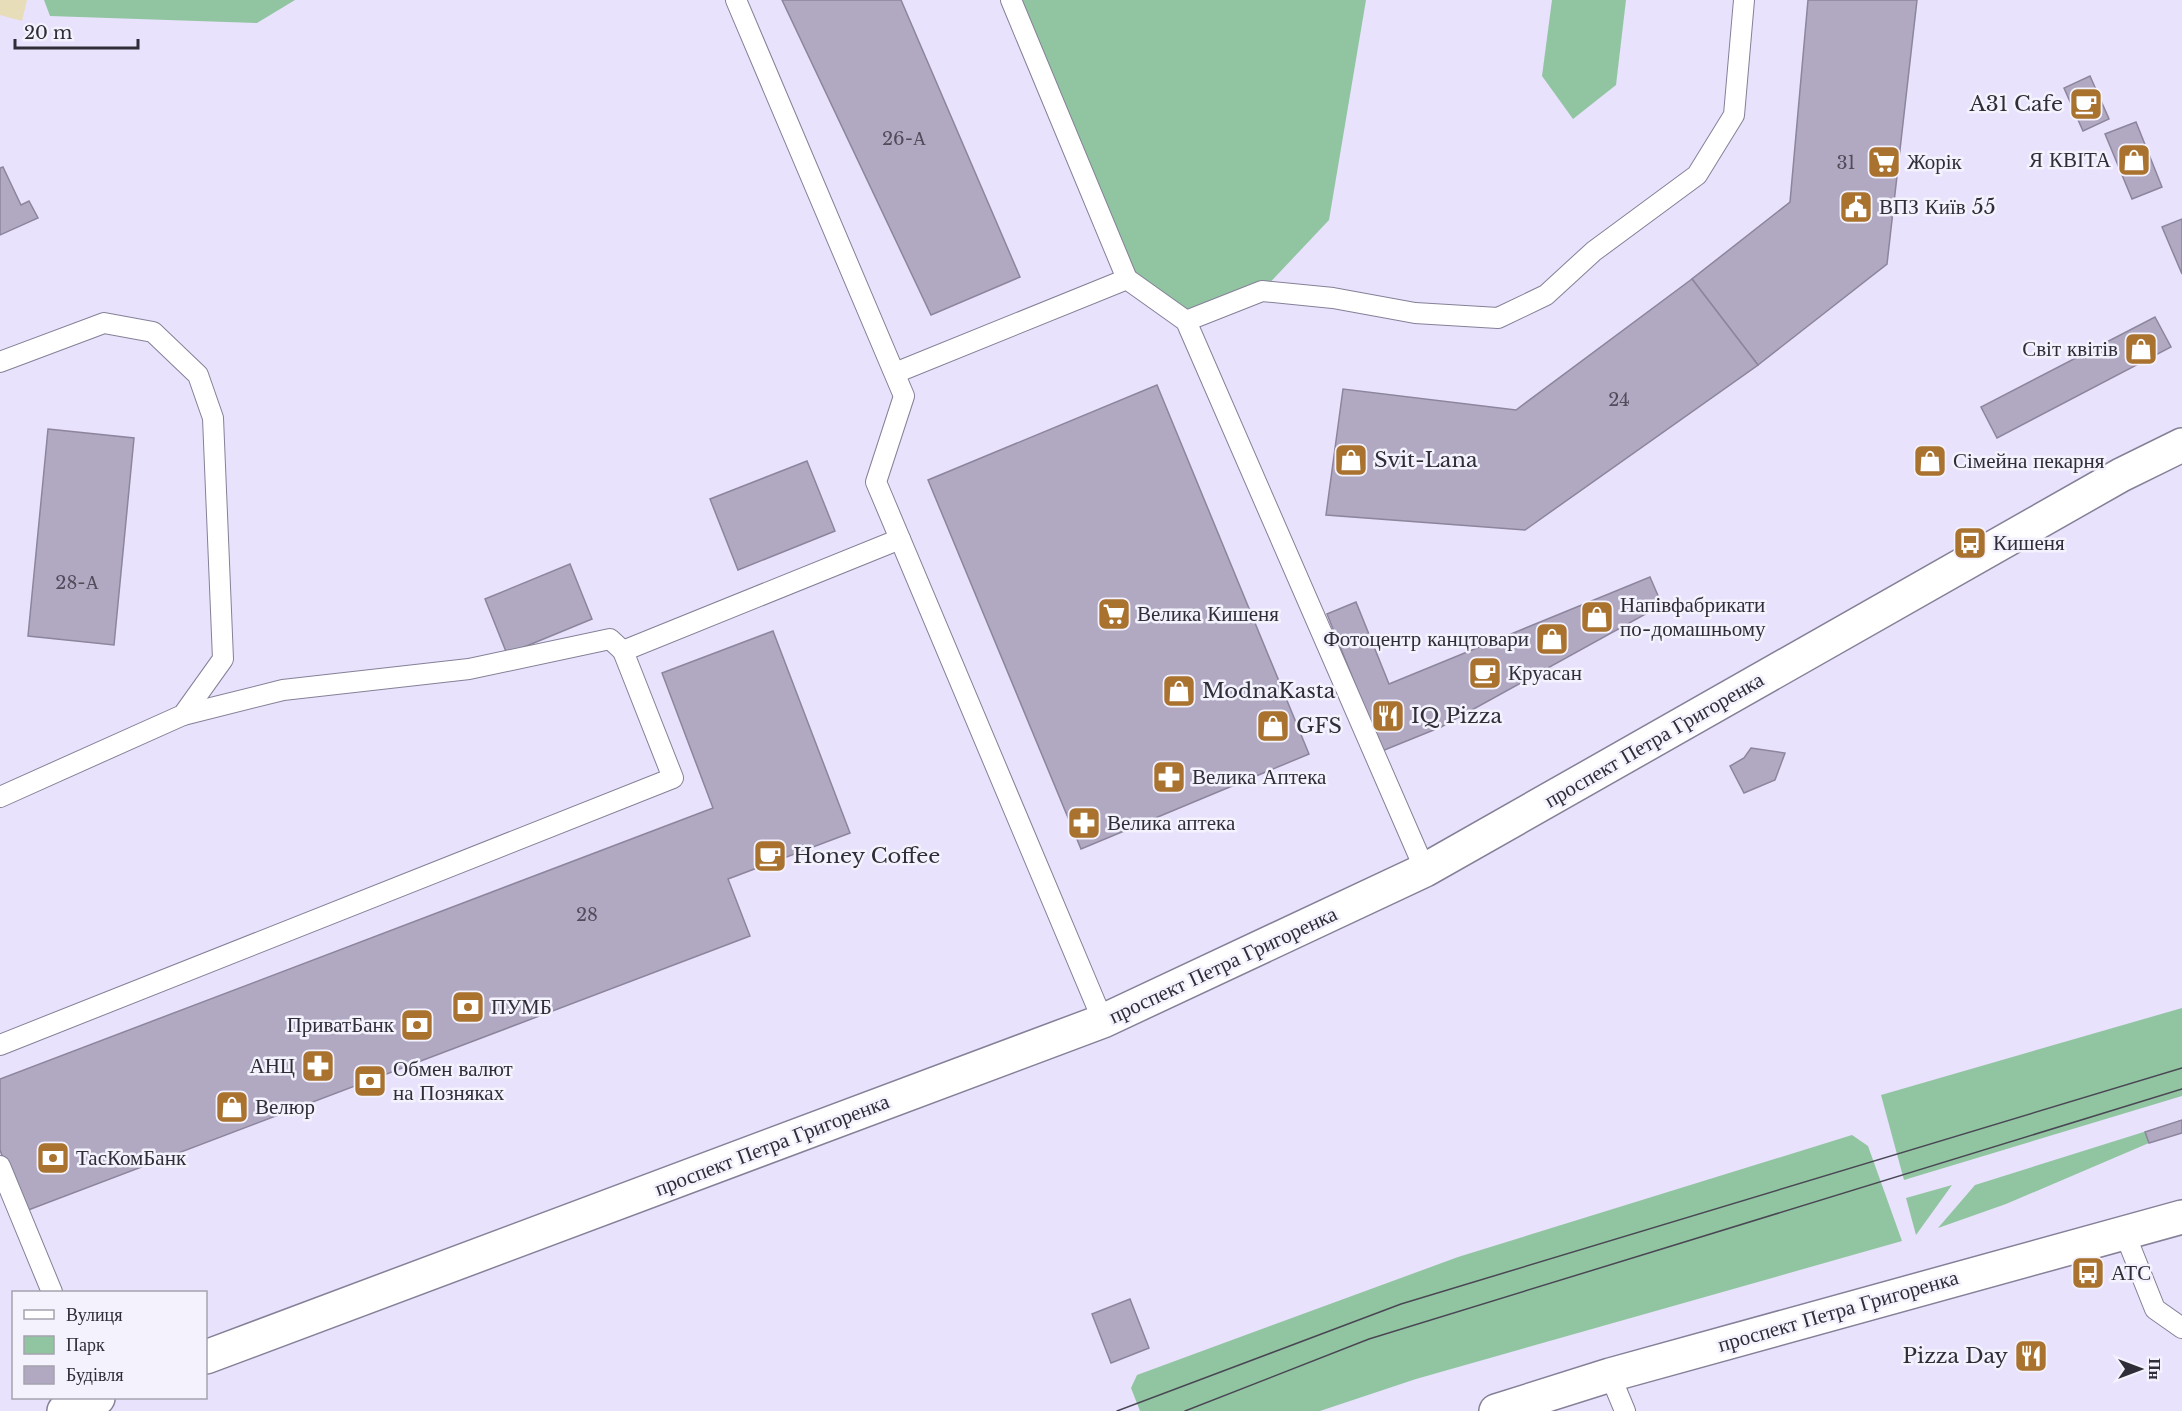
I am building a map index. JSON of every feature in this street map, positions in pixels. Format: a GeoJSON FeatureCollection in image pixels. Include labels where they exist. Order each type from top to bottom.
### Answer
{"type":"FeatureCollection","features":[{"type":"Feature","properties":{"kind":"main road","name":"проспект Петра Григоренка"},"geometry":{"type":"LineString","coordinates":[[207,1357],[1103,1021],[1425,870],[2121,475],[2182,445]]}},
{"type":"Feature","properties":{"kind":"main road","name":"проспект Петра Григоренка"},"geometry":{"type":"LineString","coordinates":[[1496,1411],[1610,1375],[2182,1217]]}},
{"type":"Feature","properties":{"kind":"lane"},"geometry":{"type":"LineString","coordinates":[[736,0],[904,396],[876,482],[1103,1021]]}},
{"type":"Feature","properties":{"kind":"lane"},"geometry":{"type":"LineString","coordinates":[[1011,0],[1127,279],[1186,321],[1425,870]]}},
{"type":"Feature","properties":{"kind":"lane"},"geometry":{"type":"LineString","coordinates":[[1186,321],[1262,291],[1333,298],[1415,313],[1498,318],[1546,295],[1594,251],[1697,175],[1734,115],[1744,0]]}},
{"type":"Feature","properties":{"kind":"lane"},"geometry":{"type":"LineString","coordinates":[[895,373],[1127,279]]}},
{"type":"Feature","properties":{"kind":"lane"},"geometry":{"type":"LineString","coordinates":[[0,362],[104,323],[153,332],[198,375],[213,418],[223,659],[183,715]]}},
{"type":"Feature","properties":{"kind":"lane"},"geometry":{"type":"LineString","coordinates":[[623,651],[900,539]]}},
{"type":"Feature","properties":{"kind":"lane"},"geometry":{"type":"LineString","coordinates":[[0,797],[183,715],[283,690],[469,669],[610,639],[623,651],[673,778],[0,1045]]}},
{"type":"Feature","properties":{"kind":"lane"},"geometry":{"type":"LineString","coordinates":[[0,1166],[51,1291]]}},
{"type":"Feature","properties":{"kind":"lane"},"geometry":{"type":"LineString","coordinates":[[2125,1234],[2156,1309],[2182,1328]]}},
{"type":"Feature","properties":{"kind":"lane"},"geometry":{"type":"LineString","coordinates":[[1610,1375],[1624,1411]]}},
{"type":"Feature","properties":{"kind":"green space"},"geometry":{"type":"Polygon","coordinates":[[[44,0],[295,0],[257,23],[50,16],[44,0]]]}},
{"type":"Feature","properties":{"kind":"green space"},"geometry":{"type":"Polygon","coordinates":[[[1011,0],[1366,0],[1329,220],[1262,291],[1186,321],[1127,279],[1011,0]]]}},
{"type":"Feature","properties":{"kind":"green space"},"geometry":{"type":"Polygon","coordinates":[[[1552,0],[1626,0],[1616,85],[1573,119],[1542,76],[1552,0]]]}},
{"type":"Feature","properties":{"kind":"green space"},"geometry":{"type":"Polygon","coordinates":[[[2182,1008],[2182,1096],[1904,1180],[1881,1095],[2182,1008]]]}},
{"type":"Feature","properties":{"kind":"green space"},"geometry":{"type":"Polygon","coordinates":[[[2182,1120],[2182,1133],[2149,1143],[2006,1204],[1938,1228],[1975,1185],[2182,1120]]]}},
{"type":"Feature","properties":{"kind":"green space"},"geometry":{"type":"Polygon","coordinates":[[[1852,1135],[1868,1146],[1902,1241],[1416,1379],[1320,1411],[1140,1411],[1131,1388],[1137,1375],[1458,1257],[1852,1135]]]}},
{"type":"Feature","properties":{"kind":"green space"},"geometry":{"type":"Polygon","coordinates":[[[1952,1185],[1916,1235],[1906,1198],[1952,1185]]]}},
{"type":"Feature","properties":{"kind":"sand"},"geometry":{"type":"Polygon","coordinates":[[[0,0],[27,0],[22,21],[0,15],[0,0]]]}},
{"type":"Feature","properties":{"kind":"building"},"geometry":{"type":"Polygon","coordinates":[[[782,0],[901,0],[1020,277],[931,315],[782,0]]]}},
{"type":"Feature","properties":{"kind":"building"},"geometry":{"type":"Polygon","coordinates":[[[1808,0],[1917,0],[1887,264],[1758,365],[1692,279],[1790,202],[1808,0]]]}},
{"type":"Feature","properties":{"kind":"building","name":"A31 Cafe"},"geometry":{"type":"Polygon","coordinates":[[[2090,76],[2109,119],[2083,131],[2064,88],[2090,76]]]}},
{"type":"Feature","properties":{"kind":"building","name":"Я КВІТА"},"geometry":{"type":"Polygon","coordinates":[[[2136,122],[2162,187],[2132,199],[2105,134],[2136,122]]]}},
{"type":"Feature","properties":{"kind":"building"},"geometry":{"type":"Polygon","coordinates":[[[3,167],[21,205],[29,201],[38,218],[0,235],[0,168],[3,167]]]}},
{"type":"Feature","properties":{"kind":"building"},"geometry":{"type":"Polygon","coordinates":[[[2182,219],[2182,274],[2162,227],[2182,219]]]}},
{"type":"Feature","properties":{"kind":"building"},"geometry":{"type":"Polygon","coordinates":[[[1692,279],[1758,365],[1525,530],[1326,515],[1343,389],[1516,410],[1692,279]]]}},
{"type":"Feature","properties":{"kind":"building"},"geometry":{"type":"Polygon","coordinates":[[[2155,317],[2171,347],[1997,438],[1981,407],[2155,317]]]}},
{"type":"Feature","properties":{"kind":"building"},"geometry":{"type":"Polygon","coordinates":[[[1157,385],[1309,754],[1081,849],[928,480],[1157,385]]]}},
{"type":"Feature","properties":{"kind":"building"},"geometry":{"type":"Polygon","coordinates":[[[48,429],[134,438],[114,645],[28,636],[48,429]]]}},
{"type":"Feature","properties":{"kind":"building"},"geometry":{"type":"Polygon","coordinates":[[[807,461],[835,531],[738,570],[710,499],[807,461]]]}},
{"type":"Feature","properties":{"kind":"building"},"geometry":{"type":"Polygon","coordinates":[[[570,564],[592,619],[507,654],[485,599],[570,564]]]}},
{"type":"Feature","properties":{"kind":"building"},"geometry":{"type":"Polygon","coordinates":[[[1650,577],[1662,605],[1441,727],[1382,751],[1327,614],[1356,602],[1389,684],[1650,577]]]}},
{"type":"Feature","properties":{"kind":"building"},"geometry":{"type":"Polygon","coordinates":[[[773,631],[850,833],[728,879],[750,936],[23,1212],[0,1150],[0,1079],[713,808],[662,673],[773,631]]]}},
{"type":"Feature","properties":{"kind":"building"},"geometry":{"type":"Polygon","coordinates":[[[1751,748],[1785,753],[1775,780],[1744,793],[1730,766],[1744,758],[1751,748]]]}},
{"type":"Feature","properties":{"kind":"building"},"geometry":{"type":"Polygon","coordinates":[[[2182,1120],[2182,1133],[2149,1143],[2145,1132],[2182,1120]]]}},
{"type":"Feature","properties":{"kind":"building"},"geometry":{"type":"Polygon","coordinates":[[[1130,1299],[1149,1348],[1111,1363],[1092,1314],[1130,1299]]]}},
{"type":"Feature","properties":{"kind":"tram line"},"geometry":{"type":"LineString","coordinates":[[1117,1411],[1401,1304],[2182,1068]]}},
{"type":"Feature","properties":{"kind":"tram line"},"geometry":{"type":"LineString","coordinates":[[1185,1411],[1369,1339],[2182,1089]]}},
{"type":"Feature","properties":{"kind":"place","name":"A31 Cafe"},"geometry":{"type":"Point","coordinates":[2086,104]}},
{"type":"Feature","properties":{"kind":"place","name":"Я КВІТА"},"geometry":{"type":"Point","coordinates":[2134,160]}},
{"type":"Feature","properties":{"kind":"place","name":"Жорік"},"geometry":{"type":"Point","coordinates":[1884,162]}},
{"type":"Feature","properties":{"kind":"place","name":"ВПЗ Київ 55"},"geometry":{"type":"Point","coordinates":[1856,207]}},
{"type":"Feature","properties":{"kind":"place","name":"Світ квітів"},"geometry":{"type":"Point","coordinates":[2141,349]}},
{"type":"Feature","properties":{"kind":"place","name":"Svit-Lana"},"geometry":{"type":"Point","coordinates":[1351,460]}},
{"type":"Feature","properties":{"kind":"place","name":"Сімейна пекарня"},"geometry":{"type":"Point","coordinates":[1930,461]}},
{"type":"Feature","properties":{"kind":"place","name":"Кишеня"},"geometry":{"type":"Point","coordinates":[1970,543]}},
{"type":"Feature","properties":{"kind":"place","name":"Велика Кишеня"},"geometry":{"type":"Point","coordinates":[1114,614]}},
{"type":"Feature","properties":{"kind":"place","name":"Напівфабрикати по-домашньому"},"geometry":{"type":"Point","coordinates":[1597,617]}},
{"type":"Feature","properties":{"kind":"place","name":"Фотоцентр канцтовари"},"geometry":{"type":"Point","coordinates":[1552,639]}},
{"type":"Feature","properties":{"kind":"place","name":"Круасан"},"geometry":{"type":"Point","coordinates":[1485,673]}},
{"type":"Feature","properties":{"kind":"place","name":"ModnaKasta"},"geometry":{"type":"Point","coordinates":[1179,691]}},
{"type":"Feature","properties":{"kind":"place","name":"IQ Pizza"},"geometry":{"type":"Point","coordinates":[1388,716]}},
{"type":"Feature","properties":{"kind":"place","name":"GFS"},"geometry":{"type":"Point","coordinates":[1273,726]}},
{"type":"Feature","properties":{"kind":"place","name":"Велика Аптека"},"geometry":{"type":"Point","coordinates":[1169,777]}},
{"type":"Feature","properties":{"kind":"place","name":"Велика аптека"},"geometry":{"type":"Point","coordinates":[1084,823]}},
{"type":"Feature","properties":{"kind":"place","name":"Honey Coffee"},"geometry":{"type":"Point","coordinates":[770,856]}},
{"type":"Feature","properties":{"kind":"place","name":"ПУМБ"},"geometry":{"type":"Point","coordinates":[468,1007]}},
{"type":"Feature","properties":{"kind":"place","name":"ПриватБанк"},"geometry":{"type":"Point","coordinates":[417,1025]}},
{"type":"Feature","properties":{"kind":"place","name":"АНЦ"},"geometry":{"type":"Point","coordinates":[318,1066]}},
{"type":"Feature","properties":{"kind":"place","name":"Обмен валют на Позняках"},"geometry":{"type":"Point","coordinates":[370,1081]}},
{"type":"Feature","properties":{"kind":"place","name":"Велюр"},"geometry":{"type":"Point","coordinates":[232,1107]}},
{"type":"Feature","properties":{"kind":"place","name":"ТасКомБанк"},"geometry":{"type":"Point","coordinates":[53,1158]}},
{"type":"Feature","properties":{"kind":"place","name":"АТС"},"geometry":{"type":"Point","coordinates":[2088,1273]}},
{"type":"Feature","properties":{"kind":"place","name":"Pizza Day"},"geometry":{"type":"Point","coordinates":[2031,1356]}}]}
